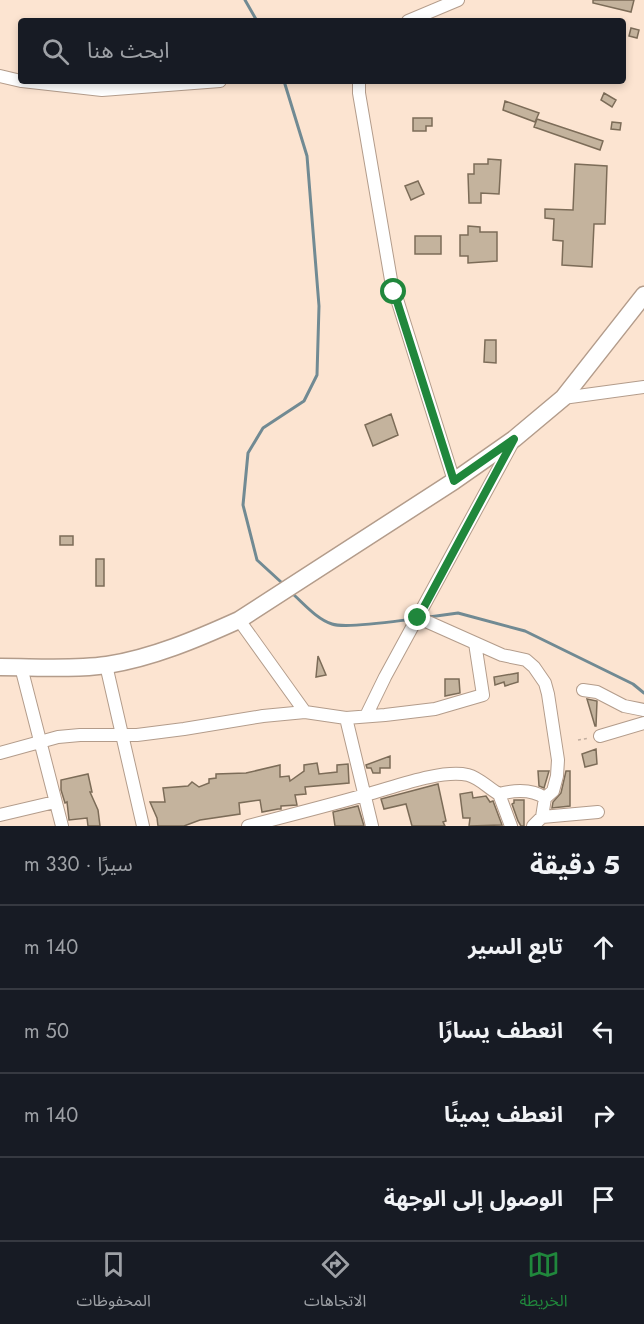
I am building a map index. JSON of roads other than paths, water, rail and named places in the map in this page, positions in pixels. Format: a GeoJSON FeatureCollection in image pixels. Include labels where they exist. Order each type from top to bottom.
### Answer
{"type":"FeatureCollection","features":[{"type":"Feature","properties":{"kind":"street"},"geometry":{"type":"LineString","coordinates":[[415,18],[458,0]]}},
{"type":"Feature","properties":{"kind":"street"},"geometry":{"type":"LineString","coordinates":[[0,76],[18,80]]}},
{"type":"Feature","properties":{"kind":"street"},"geometry":{"type":"LineString","coordinates":[[32,84],[102,90],[181,84]]}},
{"type":"Feature","properties":{"kind":"street"},"geometry":{"type":"LineString","coordinates":[[359,84],[362,117],[391,280],[454,481]]}},
{"type":"Feature","properties":{"kind":"street"},"geometry":{"type":"LineString","coordinates":[[0,667],[106,665],[141,658],[206,635],[239,620],[454,481],[514,439],[563,398],[644,296]]}},
{"type":"Feature","properties":{"kind":"street"},"geometry":{"type":"LineString","coordinates":[[563,398],[644,387]]}},
{"type":"Feature","properties":{"kind":"street"},"geometry":{"type":"LineString","coordinates":[[366,716],[514,439]]}},
{"type":"Feature","properties":{"kind":"street"},"geometry":{"type":"LineString","coordinates":[[418,618],[501,655],[530,662],[547,689],[558,760],[556,783],[553,791],[546,798],[542,817],[533,826]]}},
{"type":"Feature","properties":{"kind":"street"},"geometry":{"type":"LineString","coordinates":[[239,620],[305,712]]}},
{"type":"Feature","properties":{"kind":"street"},"geometry":{"type":"LineString","coordinates":[[0,753],[58,737],[121,735],[184,729],[263,716],[305,712],[346,718],[435,709],[481,697],[484,690],[476,643]]}},
{"type":"Feature","properties":{"kind":"street"},"geometry":{"type":"LineString","coordinates":[[106,665],[143,826]]}},
{"type":"Feature","properties":{"kind":"street"},"geometry":{"type":"LineString","coordinates":[[21,667],[63,826]]}},
{"type":"Feature","properties":{"kind":"street"},"geometry":{"type":"LineString","coordinates":[[583,690],[597,692],[624,706],[644,710]]}},
{"type":"Feature","properties":{"kind":"street"},"geometry":{"type":"LineString","coordinates":[[346,718],[372,826]]}},
{"type":"Feature","properties":{"kind":"street"},"geometry":{"type":"LineString","coordinates":[[600,736],[644,723]]}},
{"type":"Feature","properties":{"kind":"street"},"geometry":{"type":"LineString","coordinates":[[248,826],[404,783],[448,775],[468,775],[478,779],[488,789],[500,794],[509,791],[524,791],[534,792],[546,798]]}},
{"type":"Feature","properties":{"kind":"street"},"geometry":{"type":"LineString","coordinates":[[500,794],[511,826]]}},
{"type":"Feature","properties":{"kind":"street"},"geometry":{"type":"LineString","coordinates":[[0,815],[55,802]]}},
{"type":"Feature","properties":{"kind":"street"},"geometry":{"type":"LineString","coordinates":[[542,817],[598,812]]}},
{"type":"Feature","properties":{"kind":"waterway"},"geometry":{"type":"LineString","coordinates":[[245,0],[255,18]]}},
{"type":"Feature","properties":{"kind":"waterway"},"geometry":{"type":"LineString","coordinates":[[281,582],[257,560],[243,505],[248,453],[263,428],[304,401],[317,375],[319,306],[307,156],[285,84]]}},
{"type":"Feature","properties":{"kind":"waterway"},"geometry":{"type":"LineString","coordinates":[[294,595],[316,615],[332,624],[359,625],[413,619]]}},
{"type":"Feature","properties":{"kind":"waterway"},"geometry":{"type":"LineString","coordinates":[[429,617],[458,613],[525,631],[633,684],[644,693]]}}]}
